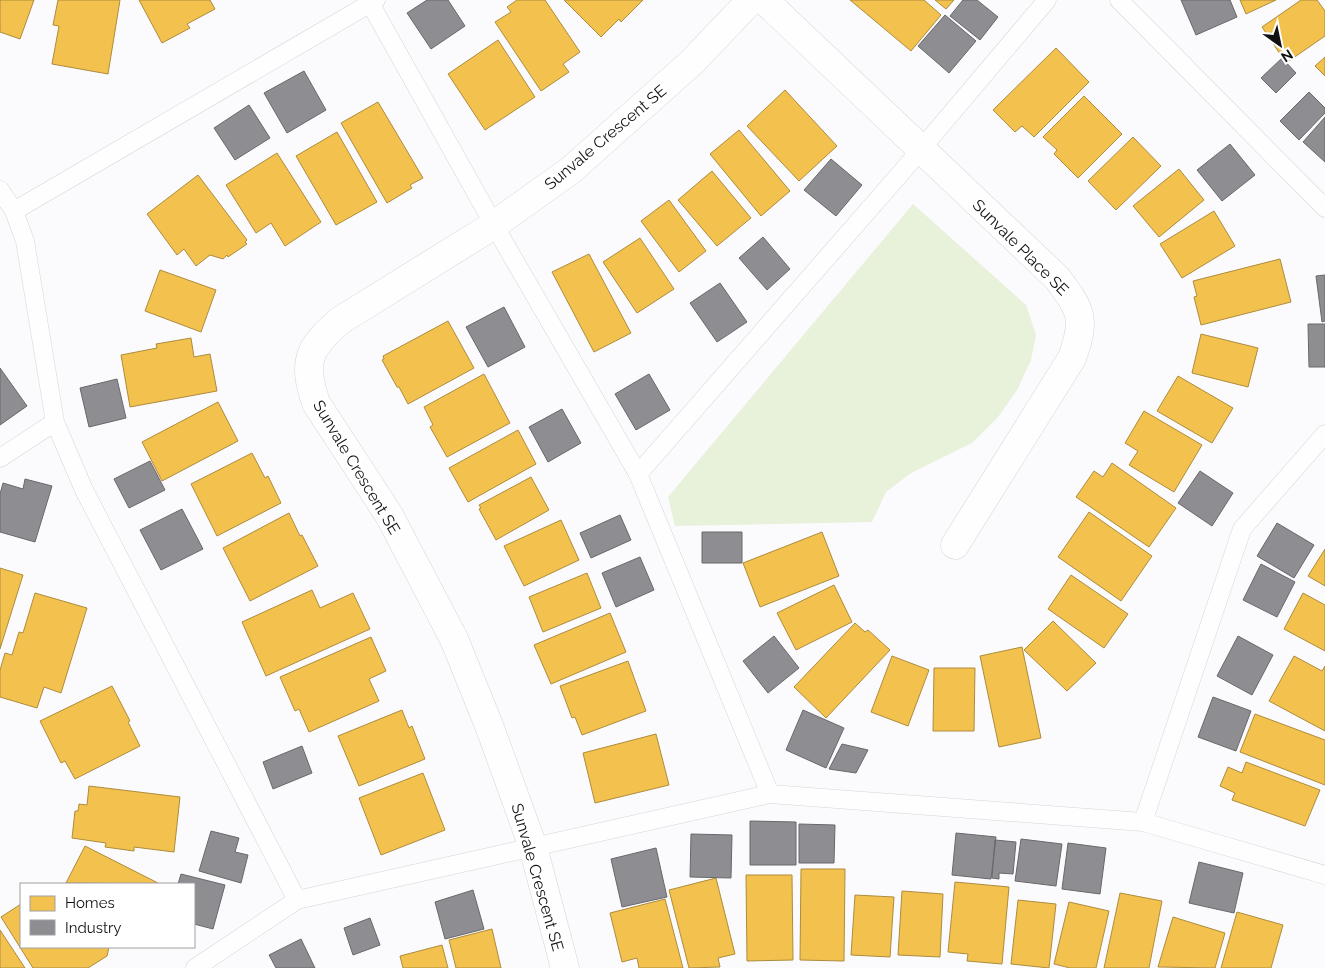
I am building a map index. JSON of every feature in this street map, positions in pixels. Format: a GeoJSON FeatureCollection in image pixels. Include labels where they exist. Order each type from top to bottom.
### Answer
{"type":"FeatureCollection","features":[{"type":"Feature","properties":{"kind":"street","name":"Sunvale Crescent SE"},"geometry":{"type":"LineString","coordinates":[[564,968],[533,848],[490,728],[454,639],[389,515],[316,403],[309,381],[309,360],[320,337],[340,320],[494,225],[571,170],[692,62],[751,0]]}},
{"type":"Feature","properties":{"kind":"street","name":"Sunvale Place SE"},"geometry":{"type":"LineString","coordinates":[[764,0],[1057,278],[1072,298],[1081,317],[1080,337],[1072,358],[955,545]]}},
{"type":"Feature","properties":{"kind":"lane"},"geometry":{"type":"LineString","coordinates":[[638,474],[921,149],[1047,0]]}},
{"type":"Feature","properties":{"kind":"lane"},"geometry":{"type":"LineString","coordinates":[[1119,0],[1325,208]]}},
{"type":"Feature","properties":{"kind":"lane"},"geometry":{"type":"LineString","coordinates":[[14,211],[373,2],[494,225],[638,474],[770,794]]}},
{"type":"Feature","properties":{"kind":"lane"},"geometry":{"type":"LineString","coordinates":[[0,190],[14,211],[25,241],[55,422],[84,490],[297,900]]}},
{"type":"Feature","properties":{"kind":"lane"},"geometry":{"type":"LineString","coordinates":[[0,458],[55,422]]}},
{"type":"Feature","properties":{"kind":"lane"},"geometry":{"type":"LineString","coordinates":[[1143,822],[1242,529],[1325,434]]}},
{"type":"Feature","properties":{"kind":"lane"},"geometry":{"type":"LineString","coordinates":[[195,968],[297,900],[770,794],[1143,822],[1325,875]]}},
{"type":"Feature","properties":{"kind":"green space"},"geometry":{"type":"Polygon","coordinates":[[[913,204],[1026,305],[1036,335],[1031,360],[1017,390],[998,417],[972,443],[911,473],[886,492],[872,522],[675,526],[668,497],[913,204]]]}},
{"type":"Feature","properties":{"kind":"building: Homes"},"geometry":{"type":"Polygon","coordinates":[[[0,0],[34,0],[20,39],[0,32],[0,0]]]}},
{"type":"Feature","properties":{"kind":"building: Homes"},"geometry":{"type":"Polygon","coordinates":[[[58,0],[120,0],[108,74],[52,64],[59,26],[53,25],[58,0]]]}},
{"type":"Feature","properties":{"kind":"building: Homes"},"geometry":{"type":"Polygon","coordinates":[[[139,0],[210,0],[215,9],[187,24],[190,28],[162,43],[139,0]]]}},
{"type":"Feature","properties":{"kind":"building: Homes"},"geometry":{"type":"Polygon","coordinates":[[[517,0],[545,0],[580,52],[563,64],[569,72],[541,91],[495,22],[511,12],[507,7],[517,0]]]}},
{"type":"Feature","properties":{"kind":"building: Homes"},"geometry":{"type":"Polygon","coordinates":[[[564,0],[643,0],[621,22],[619,19],[601,37],[564,0]]]}},
{"type":"Feature","properties":{"kind":"building: Homes"},"geometry":{"type":"Polygon","coordinates":[[[850,0],[924,0],[941,15],[911,51],[850,0]]]}},
{"type":"Feature","properties":{"kind":"building: Homes"},"geometry":{"type":"Polygon","coordinates":[[[935,0],[954,0],[946,9],[935,0]]]}},
{"type":"Feature","properties":{"kind":"building: Homes"},"geometry":{"type":"Polygon","coordinates":[[[1240,0],[1276,0],[1246,14],[1240,0]]]}},
{"type":"Feature","properties":{"kind":"building: Homes"},"geometry":{"type":"Polygon","coordinates":[[[1301,0],[1317,0],[1325,11],[1325,36],[1286,63],[1262,27],[1301,0]]]}},
{"type":"Feature","properties":{"kind":"building: Homes"},"geometry":{"type":"Polygon","coordinates":[[[498,40],[535,97],[485,130],[448,74],[498,40]]]}},
{"type":"Feature","properties":{"kind":"building: Homes"},"geometry":{"type":"Polygon","coordinates":[[[1056,48],[1089,82],[1034,137],[1022,126],[1015,132],[993,110],[1056,48]]]}},
{"type":"Feature","properties":{"kind":"building: Homes"},"geometry":{"type":"Polygon","coordinates":[[[1325,57],[1325,76],[1315,66],[1325,57]]]}},
{"type":"Feature","properties":{"kind":"building: Homes"},"geometry":{"type":"Polygon","coordinates":[[[785,90],[837,146],[799,181],[747,126],[785,90]]]}},
{"type":"Feature","properties":{"kind":"building: Homes"},"geometry":{"type":"Polygon","coordinates":[[[1084,96],[1122,134],[1078,178],[1054,154],[1057,150],[1043,137],[1084,96]]]}},
{"type":"Feature","properties":{"kind":"building: Homes"},"geometry":{"type":"Polygon","coordinates":[[[378,102],[423,178],[410,185],[412,188],[387,203],[341,123],[378,102]]]}},
{"type":"Feature","properties":{"kind":"building: Homes"},"geometry":{"type":"Polygon","coordinates":[[[739,130],[790,191],[761,216],[710,154],[739,130]]]}},
{"type":"Feature","properties":{"kind":"building: Homes"},"geometry":{"type":"Polygon","coordinates":[[[337,132],[377,202],[336,225],[296,156],[337,132]]]}},
{"type":"Feature","properties":{"kind":"building: Homes"},"geometry":{"type":"Polygon","coordinates":[[[1133,137],[1161,166],[1116,210],[1088,181],[1133,137]]]}},
{"type":"Feature","properties":{"kind":"building: Homes"},"geometry":{"type":"Polygon","coordinates":[[[277,153],[321,222],[285,246],[271,223],[256,233],[226,185],[277,153]]]}},
{"type":"Feature","properties":{"kind":"building: Homes"},"geometry":{"type":"Polygon","coordinates":[[[1179,169],[1204,200],[1159,237],[1133,206],[1179,169]]]}},
{"type":"Feature","properties":{"kind":"building: Homes"},"geometry":{"type":"Polygon","coordinates":[[[712,171],[751,218],[717,246],[678,200],[712,171]]]}},
{"type":"Feature","properties":{"kind":"building: Homes"},"geometry":{"type":"Polygon","coordinates":[[[198,175],[247,240],[245,242],[247,244],[223,259],[210,255],[196,266],[184,249],[177,255],[147,214],[198,175]]]}},
{"type":"Feature","properties":{"kind":"building: Homes"},"geometry":{"type":"Polygon","coordinates":[[[669,200],[706,251],[679,272],[641,221],[669,200]]]}},
{"type":"Feature","properties":{"kind":"building: Homes"},"geometry":{"type":"Polygon","coordinates":[[[1214,211],[1235,246],[1182,278],[1160,244],[1214,211]]]}},
{"type":"Feature","properties":{"kind":"building: Homes"},"geometry":{"type":"Polygon","coordinates":[[[640,238],[674,289],[637,313],[603,262],[640,238]]]}},
{"type":"Feature","properties":{"kind":"building: Homes"},"geometry":{"type":"Polygon","coordinates":[[[589,254],[631,333],[594,352],[552,272],[589,254]]]}},
{"type":"Feature","properties":{"kind":"building: Homes"},"geometry":{"type":"Polygon","coordinates":[[[1280,259],[1291,302],[1201,325],[1194,297],[1197,296],[1193,281],[1280,259]]]}},
{"type":"Feature","properties":{"kind":"building: Homes"},"geometry":{"type":"Polygon","coordinates":[[[160,270],[216,290],[201,332],[145,311],[160,270]]]}},
{"type":"Feature","properties":{"kind":"building: Homes"},"geometry":{"type":"Polygon","coordinates":[[[448,321],[474,368],[408,404],[382,360],[384,359],[383,356],[448,321]]]}},
{"type":"Feature","properties":{"kind":"building: Homes"},"geometry":{"type":"Polygon","coordinates":[[[1201,334],[1258,348],[1248,387],[1192,373],[1201,334]]]}},
{"type":"Feature","properties":{"kind":"building: Homes"},"geometry":{"type":"Polygon","coordinates":[[[191,338],[194,357],[210,354],[217,391],[130,407],[121,355],[157,348],[156,344],[191,338]]]}},
{"type":"Feature","properties":{"kind":"building: Homes"},"geometry":{"type":"Polygon","coordinates":[[[484,374],[510,423],[447,457],[430,427],[433,425],[424,407],[484,374]]]}},
{"type":"Feature","properties":{"kind":"building: Homes"},"geometry":{"type":"Polygon","coordinates":[[[1178,376],[1233,408],[1212,443],[1157,411],[1178,376]]]}},
{"type":"Feature","properties":{"kind":"building: Homes"},"geometry":{"type":"Polygon","coordinates":[[[218,402],[238,441],[162,481],[142,442],[218,402]]]}},
{"type":"Feature","properties":{"kind":"building: Homes"},"geometry":{"type":"Polygon","coordinates":[[[1144,411],[1202,445],[1174,492],[1129,465],[1138,451],[1125,443],[1144,411]]]}},
{"type":"Feature","properties":{"kind":"building: Homes"},"geometry":{"type":"Polygon","coordinates":[[[518,430],[536,464],[468,502],[449,468],[518,430]]]}},
{"type":"Feature","properties":{"kind":"building: Homes"},"geometry":{"type":"Polygon","coordinates":[[[252,453],[265,478],[268,476],[281,503],[217,536],[191,484],[252,453]]]}},
{"type":"Feature","properties":{"kind":"building: Homes"},"geometry":{"type":"Polygon","coordinates":[[[1112,463],[1176,508],[1149,547],[1076,497],[1094,471],[1103,477],[1112,463]]]}},
{"type":"Feature","properties":{"kind":"building: Homes"},"geometry":{"type":"Polygon","coordinates":[[[531,477],[549,510],[496,540],[479,509],[481,508],[479,505],[531,477]]]}},
{"type":"Feature","properties":{"kind":"building: Homes"},"geometry":{"type":"Polygon","coordinates":[[[1089,512],[1152,556],[1121,601],[1058,557],[1089,512]]]}},
{"type":"Feature","properties":{"kind":"building: Homes"},"geometry":{"type":"Polygon","coordinates":[[[289,513],[318,566],[250,601],[223,548],[289,513]]]}},
{"type":"Feature","properties":{"kind":"building: Homes"},"geometry":{"type":"Polygon","coordinates":[[[561,520],[579,560],[524,586],[504,546],[561,520]]]}},
{"type":"Feature","properties":{"kind":"building: Homes"},"geometry":{"type":"Polygon","coordinates":[[[822,532],[839,576],[760,607],[743,563],[822,532]]]}},
{"type":"Feature","properties":{"kind":"building: Homes"},"geometry":{"type":"Polygon","coordinates":[[[1325,549],[1325,586],[1308,576],[1325,549]]]}},
{"type":"Feature","properties":{"kind":"building: Homes"},"geometry":{"type":"Polygon","coordinates":[[[0,568],[23,575],[0,649],[0,568]]]}},
{"type":"Feature","properties":{"kind":"building: Homes"},"geometry":{"type":"Polygon","coordinates":[[[587,573],[601,608],[543,632],[529,597],[587,573]]]}},
{"type":"Feature","properties":{"kind":"building: Homes"},"geometry":{"type":"Polygon","coordinates":[[[1071,575],[1128,614],[1104,648],[1048,609],[1071,575]]]}},
{"type":"Feature","properties":{"kind":"building: Homes"},"geometry":{"type":"Polygon","coordinates":[[[834,585],[852,622],[796,650],[777,613],[834,585]]]}},
{"type":"Feature","properties":{"kind":"building: Homes"},"geometry":{"type":"Polygon","coordinates":[[[312,590],[320,608],[353,593],[370,629],[266,676],[242,622],[312,590]]]}},
{"type":"Feature","properties":{"kind":"building: Homes"},"geometry":{"type":"Polygon","coordinates":[[[35,593],[87,608],[61,693],[44,687],[37,708],[0,697],[0,670],[5,653],[12,655],[19,632],[23,633],[35,593]]]}},
{"type":"Feature","properties":{"kind":"building: Homes"},"geometry":{"type":"Polygon","coordinates":[[[1303,593],[1325,605],[1325,651],[1284,629],[1303,593]]]}},
{"type":"Feature","properties":{"kind":"building: Homes"},"geometry":{"type":"Polygon","coordinates":[[[610,613],[626,652],[551,684],[534,645],[610,613]]]}},
{"type":"Feature","properties":{"kind":"building: Homes"},"geometry":{"type":"Polygon","coordinates":[[[1053,621],[1096,663],[1067,691],[1024,650],[1053,621]]]}},
{"type":"Feature","properties":{"kind":"building: Homes"},"geometry":{"type":"Polygon","coordinates":[[[855,623],[865,632],[868,630],[890,650],[826,718],[794,687],[855,623]]]}},
{"type":"Feature","properties":{"kind":"building: Homes"},"geometry":{"type":"Polygon","coordinates":[[[371,637],[386,671],[369,679],[379,701],[309,732],[299,709],[295,711],[280,677],[371,637]]]}},
{"type":"Feature","properties":{"kind":"building: Homes"},"geometry":{"type":"Polygon","coordinates":[[[1022,647],[1041,738],[999,747],[980,656],[1022,647]]]}},
{"type":"Feature","properties":{"kind":"building: Homes"},"geometry":{"type":"Polygon","coordinates":[[[892,656],[929,670],[908,726],[871,712],[892,656]]]}},
{"type":"Feature","properties":{"kind":"building: Homes"},"geometry":{"type":"Polygon","coordinates":[[[1294,656],[1322,671],[1325,666],[1325,731],[1269,701],[1294,656]]]}},
{"type":"Feature","properties":{"kind":"building: Homes"},"geometry":{"type":"Polygon","coordinates":[[[628,661],[646,711],[582,735],[575,717],[572,718],[560,686],[628,661]]]}},
{"type":"Feature","properties":{"kind":"building: Homes"},"geometry":{"type":"Polygon","coordinates":[[[934,668],[975,668],[974,731],[933,731],[934,668]]]}},
{"type":"Feature","properties":{"kind":"building: Homes"},"geometry":{"type":"Polygon","coordinates":[[[112,686],[130,721],[128,722],[140,746],[75,779],[65,761],[61,763],[40,721],[112,686]]]}},
{"type":"Feature","properties":{"kind":"building: Homes"},"geometry":{"type":"Polygon","coordinates":[[[402,710],[409,728],[412,726],[425,759],[359,786],[338,736],[402,710]]]}},
{"type":"Feature","properties":{"kind":"building: Homes"},"geometry":{"type":"Polygon","coordinates":[[[1255,714],[1325,740],[1325,785],[1240,752],[1255,714]]]}},
{"type":"Feature","properties":{"kind":"building: Homes"},"geometry":{"type":"Polygon","coordinates":[[[656,734],[669,785],[595,803],[583,753],[656,734]]]}},
{"type":"Feature","properties":{"kind":"building: Homes"},"geometry":{"type":"Polygon","coordinates":[[[1246,762],[1320,790],[1305,826],[1232,800],[1235,793],[1220,786],[1228,767],[1242,773],[1246,762]]]}},
{"type":"Feature","properties":{"kind":"building: Homes"},"geometry":{"type":"Polygon","coordinates":[[[423,773],[445,830],[381,855],[359,798],[423,773]]]}},
{"type":"Feature","properties":{"kind":"building: Homes"},"geometry":{"type":"Polygon","coordinates":[[[89,786],[180,797],[174,852],[134,847],[134,851],[105,847],[106,843],[72,838],[75,811],[78,811],[79,804],[87,805],[89,786]]]}},
{"type":"Feature","properties":{"kind":"building: Homes"},"geometry":{"type":"Polygon","coordinates":[[[85,846],[158,883],[66,883],[85,846]]]}},
{"type":"Feature","properties":{"kind":"building: Homes"},"geometry":{"type":"Polygon","coordinates":[[[801,869],[845,869],[844,961],[800,960],[801,869]]]}},
{"type":"Feature","properties":{"kind":"building: Homes"},"geometry":{"type":"Polygon","coordinates":[[[746,875],[792,875],[793,960],[747,961],[746,875]]]}},
{"type":"Feature","properties":{"kind":"building: Homes"},"geometry":{"type":"Polygon","coordinates":[[[716,878],[735,954],[718,958],[720,967],[689,968],[669,890],[716,878]]]}},
{"type":"Feature","properties":{"kind":"building: Homes"},"geometry":{"type":"Polygon","coordinates":[[[955,882],[1009,887],[1002,964],[967,961],[968,954],[948,952],[955,882]]]}},
{"type":"Feature","properties":{"kind":"building: Homes"},"geometry":{"type":"Polygon","coordinates":[[[902,891],[943,894],[940,957],[898,955],[902,891]]]}},
{"type":"Feature","properties":{"kind":"building: Homes"},"geometry":{"type":"Polygon","coordinates":[[[1120,893],[1162,901],[1149,968],[1104,968],[1120,893]]]}},
{"type":"Feature","properties":{"kind":"building: Homes"},"geometry":{"type":"Polygon","coordinates":[[[855,895],[894,897],[890,957],[851,955],[855,895]]]}},
{"type":"Feature","properties":{"kind":"building: Homes"},"geometry":{"type":"Polygon","coordinates":[[[665,899],[683,968],[639,968],[637,958],[622,962],[610,913],[665,899]]]}},
{"type":"Feature","properties":{"kind":"building: Homes"},"geometry":{"type":"Polygon","coordinates":[[[1018,900],[1056,904],[1049,968],[1011,964],[1018,900]]]}},
{"type":"Feature","properties":{"kind":"building: Homes"},"geometry":{"type":"Polygon","coordinates":[[[1069,902],[1109,911],[1096,968],[1070,968],[1054,964],[1069,902]]]}},
{"type":"Feature","properties":{"kind":"building: Homes"},"geometry":{"type":"Polygon","coordinates":[[[20,905],[20,947],[1,917],[20,905]]]}},
{"type":"Feature","properties":{"kind":"building: Homes"},"geometry":{"type":"Polygon","coordinates":[[[1237,912],[1283,925],[1271,968],[1221,968],[1237,912]]]}},
{"type":"Feature","properties":{"kind":"building: Homes"},"geometry":{"type":"Polygon","coordinates":[[[1173,917],[1225,933],[1215,968],[1158,967],[1173,917]]]}},
{"type":"Feature","properties":{"kind":"building: Homes"},"geometry":{"type":"Polygon","coordinates":[[[492,929],[501,968],[456,968],[449,940],[492,929]]]}},
{"type":"Feature","properties":{"kind":"building: Homes"},"geometry":{"type":"Polygon","coordinates":[[[0,930],[25,968],[0,968],[0,930]]]}},
{"type":"Feature","properties":{"kind":"building: Homes"},"geometry":{"type":"Polygon","coordinates":[[[442,945],[448,968],[403,968],[400,956],[442,945]]]}},
{"type":"Feature","properties":{"kind":"building: Homes"},"geometry":{"type":"Polygon","coordinates":[[[20,948],[109,948],[107,956],[88,968],[33,968],[20,948]]]}},
{"type":"Feature","properties":{"kind":"building: Industry"},"geometry":{"type":"Polygon","coordinates":[[[427,0],[448,0],[465,26],[431,49],[407,13],[427,0]]]}},
{"type":"Feature","properties":{"kind":"building: Industry"},"geometry":{"type":"Polygon","coordinates":[[[963,0],[977,0],[998,17],[980,40],[950,16],[963,0]]]}},
{"type":"Feature","properties":{"kind":"building: Industry"},"geometry":{"type":"Polygon","coordinates":[[[1181,0],[1230,0],[1237,17],[1196,35],[1181,0]]]}},
{"type":"Feature","properties":{"kind":"building: Industry"},"geometry":{"type":"Polygon","coordinates":[[[945,15],[976,41],[949,73],[918,46],[945,15]]]}},
{"type":"Feature","properties":{"kind":"building: Industry"},"geometry":{"type":"Polygon","coordinates":[[[1282,58],[1296,73],[1276,93],[1261,78],[1282,58]]]}},
{"type":"Feature","properties":{"kind":"building: Industry"},"geometry":{"type":"Polygon","coordinates":[[[304,71],[326,110],[287,133],[264,93],[304,71]]]}},
{"type":"Feature","properties":{"kind":"building: Industry"},"geometry":{"type":"Polygon","coordinates":[[[1309,92],[1325,108],[1325,113],[1299,140],[1280,121],[1309,92]]]}},
{"type":"Feature","properties":{"kind":"building: Industry"},"geometry":{"type":"Polygon","coordinates":[[[249,105],[270,138],[235,160],[214,128],[249,105]]]}},
{"type":"Feature","properties":{"kind":"building: Industry"},"geometry":{"type":"Polygon","coordinates":[[[1325,117],[1325,162],[1303,142],[1325,117]]]}},
{"type":"Feature","properties":{"kind":"building: Industry"},"geometry":{"type":"Polygon","coordinates":[[[1230,144],[1255,175],[1222,201],[1197,170],[1230,144]]]}},
{"type":"Feature","properties":{"kind":"building: Industry"},"geometry":{"type":"Polygon","coordinates":[[[831,159],[862,185],[836,216],[804,190],[831,159]]]}},
{"type":"Feature","properties":{"kind":"building: Industry"},"geometry":{"type":"Polygon","coordinates":[[[763,237],[790,269],[767,290],[739,258],[763,237]]]}},
{"type":"Feature","properties":{"kind":"building: Industry"},"geometry":{"type":"Polygon","coordinates":[[[1325,275],[1325,321],[1322,322],[1316,276],[1325,275]]]}},
{"type":"Feature","properties":{"kind":"building: Industry"},"geometry":{"type":"Polygon","coordinates":[[[720,283],[747,322],[717,342],[690,303],[720,283]]]}},
{"type":"Feature","properties":{"kind":"building: Industry"},"geometry":{"type":"Polygon","coordinates":[[[504,307],[525,347],[488,367],[466,327],[504,307]]]}},
{"type":"Feature","properties":{"kind":"building: Industry"},"geometry":{"type":"Polygon","coordinates":[[[1308,324],[1325,324],[1325,367],[1309,367],[1308,324]]]}},
{"type":"Feature","properties":{"kind":"building: Industry"},"geometry":{"type":"Polygon","coordinates":[[[0,368],[27,406],[0,425],[0,368]]]}},
{"type":"Feature","properties":{"kind":"building: Industry"},"geometry":{"type":"Polygon","coordinates":[[[649,374],[670,410],[636,430],[615,394],[649,374]]]}},
{"type":"Feature","properties":{"kind":"building: Industry"},"geometry":{"type":"Polygon","coordinates":[[[117,379],[126,418],[89,427],[80,388],[117,379]]]}},
{"type":"Feature","properties":{"kind":"building: Industry"},"geometry":{"type":"Polygon","coordinates":[[[562,409],[581,443],[548,462],[529,427],[562,409]]]}},
{"type":"Feature","properties":{"kind":"building: Industry"},"geometry":{"type":"Polygon","coordinates":[[[150,461],[165,490],[129,508],[114,479],[150,461]]]}},
{"type":"Feature","properties":{"kind":"building: Industry"},"geometry":{"type":"Polygon","coordinates":[[[1200,471],[1233,493],[1212,526],[1178,503],[1200,471]]]}},
{"type":"Feature","properties":{"kind":"building: Industry"},"geometry":{"type":"Polygon","coordinates":[[[25,479],[52,486],[35,542],[0,532],[0,494],[3,483],[23,489],[25,479]]]}},
{"type":"Feature","properties":{"kind":"building: Industry"},"geometry":{"type":"Polygon","coordinates":[[[182,509],[203,549],[161,570],[140,530],[182,509]]]}},
{"type":"Feature","properties":{"kind":"building: Industry"},"geometry":{"type":"Polygon","coordinates":[[[620,515],[631,540],[591,558],[580,533],[620,515]]]}},
{"type":"Feature","properties":{"kind":"building: Industry"},"geometry":{"type":"Polygon","coordinates":[[[1277,523],[1314,545],[1294,578],[1257,556],[1277,523]]]}},
{"type":"Feature","properties":{"kind":"building: Industry"},"geometry":{"type":"Polygon","coordinates":[[[702,532],[742,532],[742,563],[702,563],[702,532]]]}},
{"type":"Feature","properties":{"kind":"building: Industry"},"geometry":{"type":"Polygon","coordinates":[[[640,557],[654,590],[616,607],[602,573],[640,557]]]}},
{"type":"Feature","properties":{"kind":"building: Industry"},"geometry":{"type":"Polygon","coordinates":[[[1261,564],[1295,582],[1277,617],[1243,600],[1261,564]]]}},
{"type":"Feature","properties":{"kind":"building: Industry"},"geometry":{"type":"Polygon","coordinates":[[[774,636],[799,668],[768,693],[743,661],[774,636]]]}},
{"type":"Feature","properties":{"kind":"building: Industry"},"geometry":{"type":"Polygon","coordinates":[[[1238,636],[1273,655],[1252,695],[1217,676],[1238,636]]]}},
{"type":"Feature","properties":{"kind":"building: Industry"},"geometry":{"type":"Polygon","coordinates":[[[1213,697],[1251,711],[1236,751],[1198,737],[1213,697]]]}},
{"type":"Feature","properties":{"kind":"building: Industry"},"geometry":{"type":"Polygon","coordinates":[[[803,710],[844,728],[826,768],[786,750],[803,710]]]}},
{"type":"Feature","properties":{"kind":"building: Industry"},"geometry":{"type":"Polygon","coordinates":[[[842,744],[868,750],[856,773],[829,769],[842,744]]]}},
{"type":"Feature","properties":{"kind":"building: Industry"},"geometry":{"type":"Polygon","coordinates":[[[302,746],[312,773],[273,789],[263,762],[302,746]]]}},
{"type":"Feature","properties":{"kind":"building: Industry"},"geometry":{"type":"Polygon","coordinates":[[[750,821],[796,822],[796,865],[750,865],[750,821]]]}},
{"type":"Feature","properties":{"kind":"building: Industry"},"geometry":{"type":"Polygon","coordinates":[[[799,824],[835,825],[834,863],[799,863],[799,824]]]}},
{"type":"Feature","properties":{"kind":"building: Industry"},"geometry":{"type":"Polygon","coordinates":[[[211,831],[239,838],[235,852],[248,855],[241,883],[199,871],[211,831]]]}},
{"type":"Feature","properties":{"kind":"building: Industry"},"geometry":{"type":"Polygon","coordinates":[[[956,833],[996,837],[991,879],[952,875],[956,833]]]}},
{"type":"Feature","properties":{"kind":"building: Industry"},"geometry":{"type":"Polygon","coordinates":[[[691,834],[732,835],[731,878],[690,877],[691,834]]]}},
{"type":"Feature","properties":{"kind":"building: Industry"},"geometry":{"type":"Polygon","coordinates":[[[1021,839],[1062,844],[1056,886],[1015,881],[1021,839]]]}},
{"type":"Feature","properties":{"kind":"building: Industry"},"geometry":{"type":"Polygon","coordinates":[[[995,840],[1016,842],[1013,874],[999,873],[999,879],[992,878],[995,840]]]}},
{"type":"Feature","properties":{"kind":"building: Industry"},"geometry":{"type":"Polygon","coordinates":[[[1068,843],[1106,848],[1100,894],[1062,889],[1068,843]]]}},
{"type":"Feature","properties":{"kind":"building: Industry"},"geometry":{"type":"Polygon","coordinates":[[[656,848],[667,897],[622,907],[611,859],[656,848]]]}},
{"type":"Feature","properties":{"kind":"building: Industry"},"geometry":{"type":"Polygon","coordinates":[[[1199,862],[1243,873],[1234,913],[1189,903],[1199,862]]]}},
{"type":"Feature","properties":{"kind":"building: Industry"},"geometry":{"type":"Polygon","coordinates":[[[181,874],[225,885],[213,929],[195,924],[195,883],[178,883],[181,874]]]}},
{"type":"Feature","properties":{"kind":"building: Industry"},"geometry":{"type":"Polygon","coordinates":[[[473,890],[484,929],[445,939],[435,902],[473,890]]]}},
{"type":"Feature","properties":{"kind":"building: Industry"},"geometry":{"type":"Polygon","coordinates":[[[370,918],[380,945],[353,955],[344,928],[370,918]]]}},
{"type":"Feature","properties":{"kind":"building: Industry"},"geometry":{"type":"Polygon","coordinates":[[[301,939],[315,968],[276,968],[269,955],[301,939]]]}}]}
